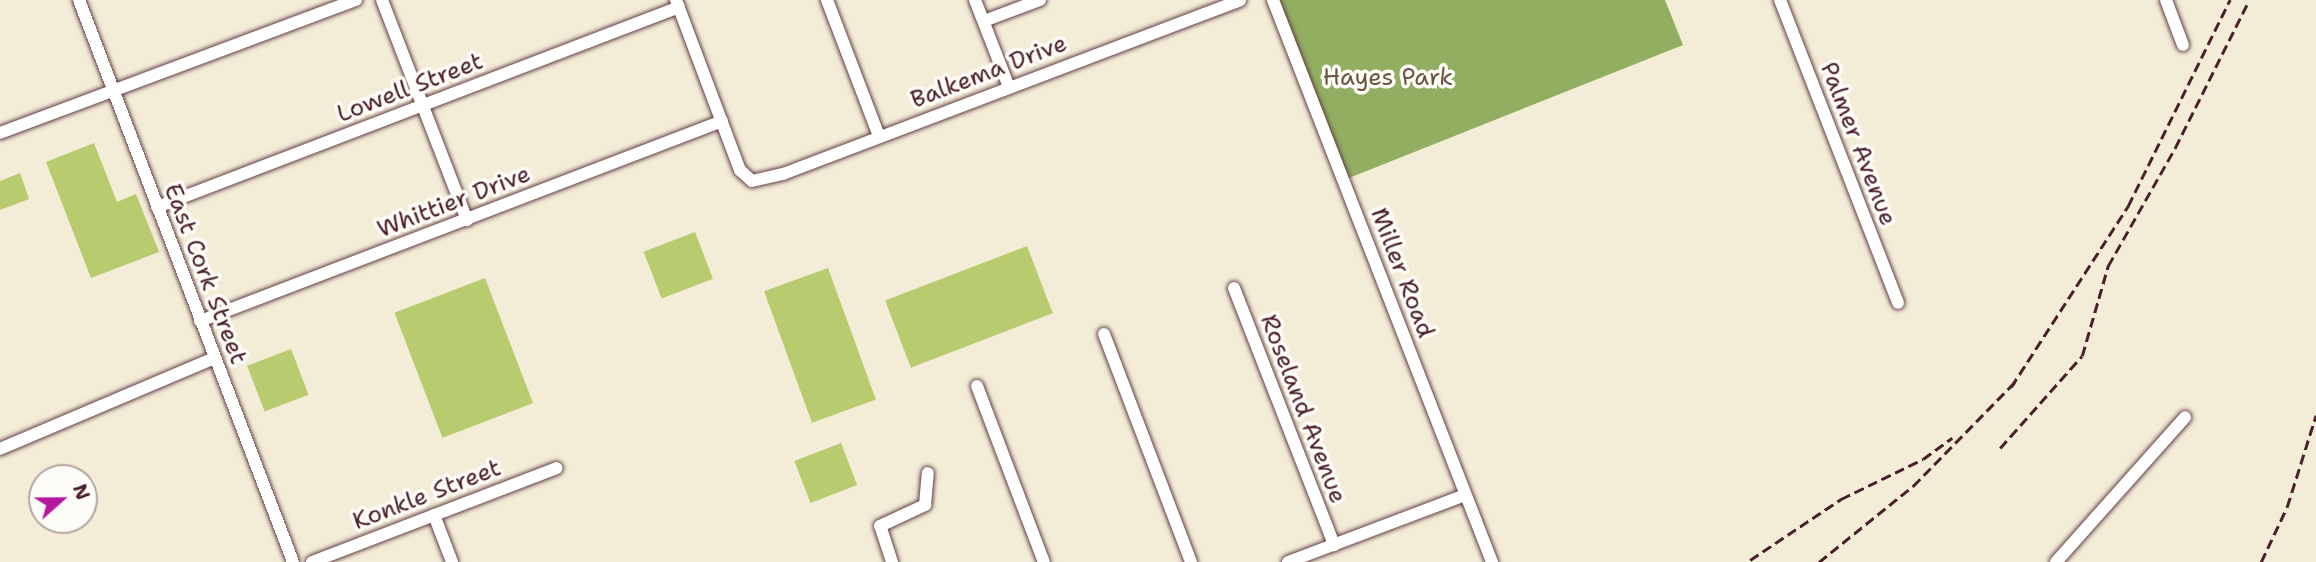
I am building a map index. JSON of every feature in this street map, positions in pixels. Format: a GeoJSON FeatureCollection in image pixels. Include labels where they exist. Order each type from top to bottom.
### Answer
{"type":"FeatureCollection","features":[{"type":"Feature","properties":{"kind":"street","name":"East Cork Street"},"geometry":{"type":"LineString","coordinates":[[79,0],[293,562]]}},
{"type":"Feature","properties":{"kind":"street"},"geometry":{"type":"LineString","coordinates":[[0,132],[114,93],[356,0]]}},
{"type":"Feature","properties":{"kind":"street"},"geometry":{"type":"LineString","coordinates":[[382,0],[467,220]]}},
{"type":"Feature","properties":{"kind":"street"},"geometry":{"type":"LineString","coordinates":[[827,0],[879,136]]}},
{"type":"Feature","properties":{"kind":"street"},"geometry":{"type":"LineString","coordinates":[[975,0],[1009,87]]}},
{"type":"Feature","properties":{"kind":"street"},"geometry":{"type":"LineString","coordinates":[[984,21],[1040,0]]}},
{"type":"Feature","properties":{"kind":"street","name":"Balkema Drive"},"geometry":{"type":"LineString","coordinates":[[722,121],[740,170],[752,181],[783,174],[1240,0]]}},
{"type":"Feature","properties":{"kind":"street","name":"Miller Road"},"geometry":{"type":"LineString","coordinates":[[1273,0],[1492,562]]}},
{"type":"Feature","properties":{"kind":"street","name":"Palmer Avenue"},"geometry":{"type":"LineString","coordinates":[[1780,0],[1898,303]]}},
{"type":"Feature","properties":{"kind":"street"},"geometry":{"type":"LineString","coordinates":[[2166,0],[2183,45]]}},
{"type":"Feature","properties":{"kind":"street"},"geometry":{"type":"LineString","coordinates":[[677,3],[722,121]]}},
{"type":"Feature","properties":{"kind":"street","name":"Lowell Street"},"geometry":{"type":"LineString","coordinates":[[157,207],[423,105],[677,3]]}},
{"type":"Feature","properties":{"kind":"street","name":"Whittier Drive"},"geometry":{"type":"LineString","coordinates":[[200,321],[722,121]]}},
{"type":"Feature","properties":{"kind":"street","name":"Roseland Avenue"},"geometry":{"type":"LineString","coordinates":[[1234,288],[1334,545]]}},
{"type":"Feature","properties":{"kind":"street"},"geometry":{"type":"LineString","coordinates":[[1104,334],[1191,562]]}},
{"type":"Feature","properties":{"kind":"street"},"geometry":{"type":"LineString","coordinates":[[0,449],[214,358]]}},
{"type":"Feature","properties":{"kind":"street"},"geometry":{"type":"LineString","coordinates":[[977,386],[1044,562]]}},
{"type":"Feature","properties":{"kind":"street"},"geometry":{"type":"LineString","coordinates":[[2056,562],[2185,417]]}},
{"type":"Feature","properties":{"kind":"street","name":"Konkle Street"},"geometry":{"type":"LineString","coordinates":[[313,562],[557,468]]}},
{"type":"Feature","properties":{"kind":"street"},"geometry":{"type":"LineString","coordinates":[[892,562],[880,526],[925,505],[928,473]]}},
{"type":"Feature","properties":{"kind":"street"},"geometry":{"type":"LineString","coordinates":[[1288,562],[1465,495]]}},
{"type":"Feature","properties":{"kind":"street"},"geometry":{"type":"LineString","coordinates":[[434,515],[452,562]]}},
{"type":"Feature","properties":{"kind":"green space","name":"Hayes Park"},"geometry":{"type":"Polygon","coordinates":[[[1273,0],[1665,0],[1683,45],[1344,180],[1273,0]]]}},
{"type":"Feature","properties":{"kind":"green space"},"geometry":{"type":"Polygon","coordinates":[[[94,143],[117,202],[136,194],[159,252],[91,278],[46,162],[94,143]]]}},
{"type":"Feature","properties":{"kind":"green space"},"geometry":{"type":"Polygon","coordinates":[[[20,173],[29,199],[0,210],[0,181],[20,173]]]}},
{"type":"Feature","properties":{"kind":"green space"},"geometry":{"type":"Polygon","coordinates":[[[695,232],[713,279],[662,298],[644,252],[695,232]]]}},
{"type":"Feature","properties":{"kind":"green space"},"geometry":{"type":"Polygon","coordinates":[[[1027,246],[1053,313],[911,368],[885,300],[1027,246]]]}},
{"type":"Feature","properties":{"kind":"green space"},"geometry":{"type":"Polygon","coordinates":[[[828,268],[876,400],[812,423],[764,291],[828,268]]]}},
{"type":"Feature","properties":{"kind":"green space"},"geometry":{"type":"Polygon","coordinates":[[[485,278],[533,403],[442,438],[394,313],[485,278]]]}},
{"type":"Feature","properties":{"kind":"green space"},"geometry":{"type":"Polygon","coordinates":[[[291,349],[309,395],[265,412],[247,366],[291,349]]]}},
{"type":"Feature","properties":{"kind":"green space"},"geometry":{"type":"Polygon","coordinates":[[[841,443],[857,485],[810,503],[794,461],[841,443]]]}},
{"type":"Feature","properties":{"kind":"railway"},"geometry":{"type":"LineString","coordinates":[[2011,387],[2128,206],[2230,0]]}},
{"type":"Feature","properties":{"kind":"railway"},"geometry":{"type":"LineString","coordinates":[[2000,448],[2082,356],[2108,266],[2175,148],[2249,0]]}},
{"type":"Feature","properties":{"kind":"railway"},"geometry":{"type":"LineString","coordinates":[[1819,562],[1913,486],[2016,381]]}},
{"type":"Feature","properties":{"kind":"railway"},"geometry":{"type":"LineString","coordinates":[[2261,562],[2287,507],[2316,415]]}},
{"type":"Feature","properties":{"kind":"railway"},"geometry":{"type":"LineString","coordinates":[[1750,560],[1841,499],[1923,459],[1952,438]]}}]}
